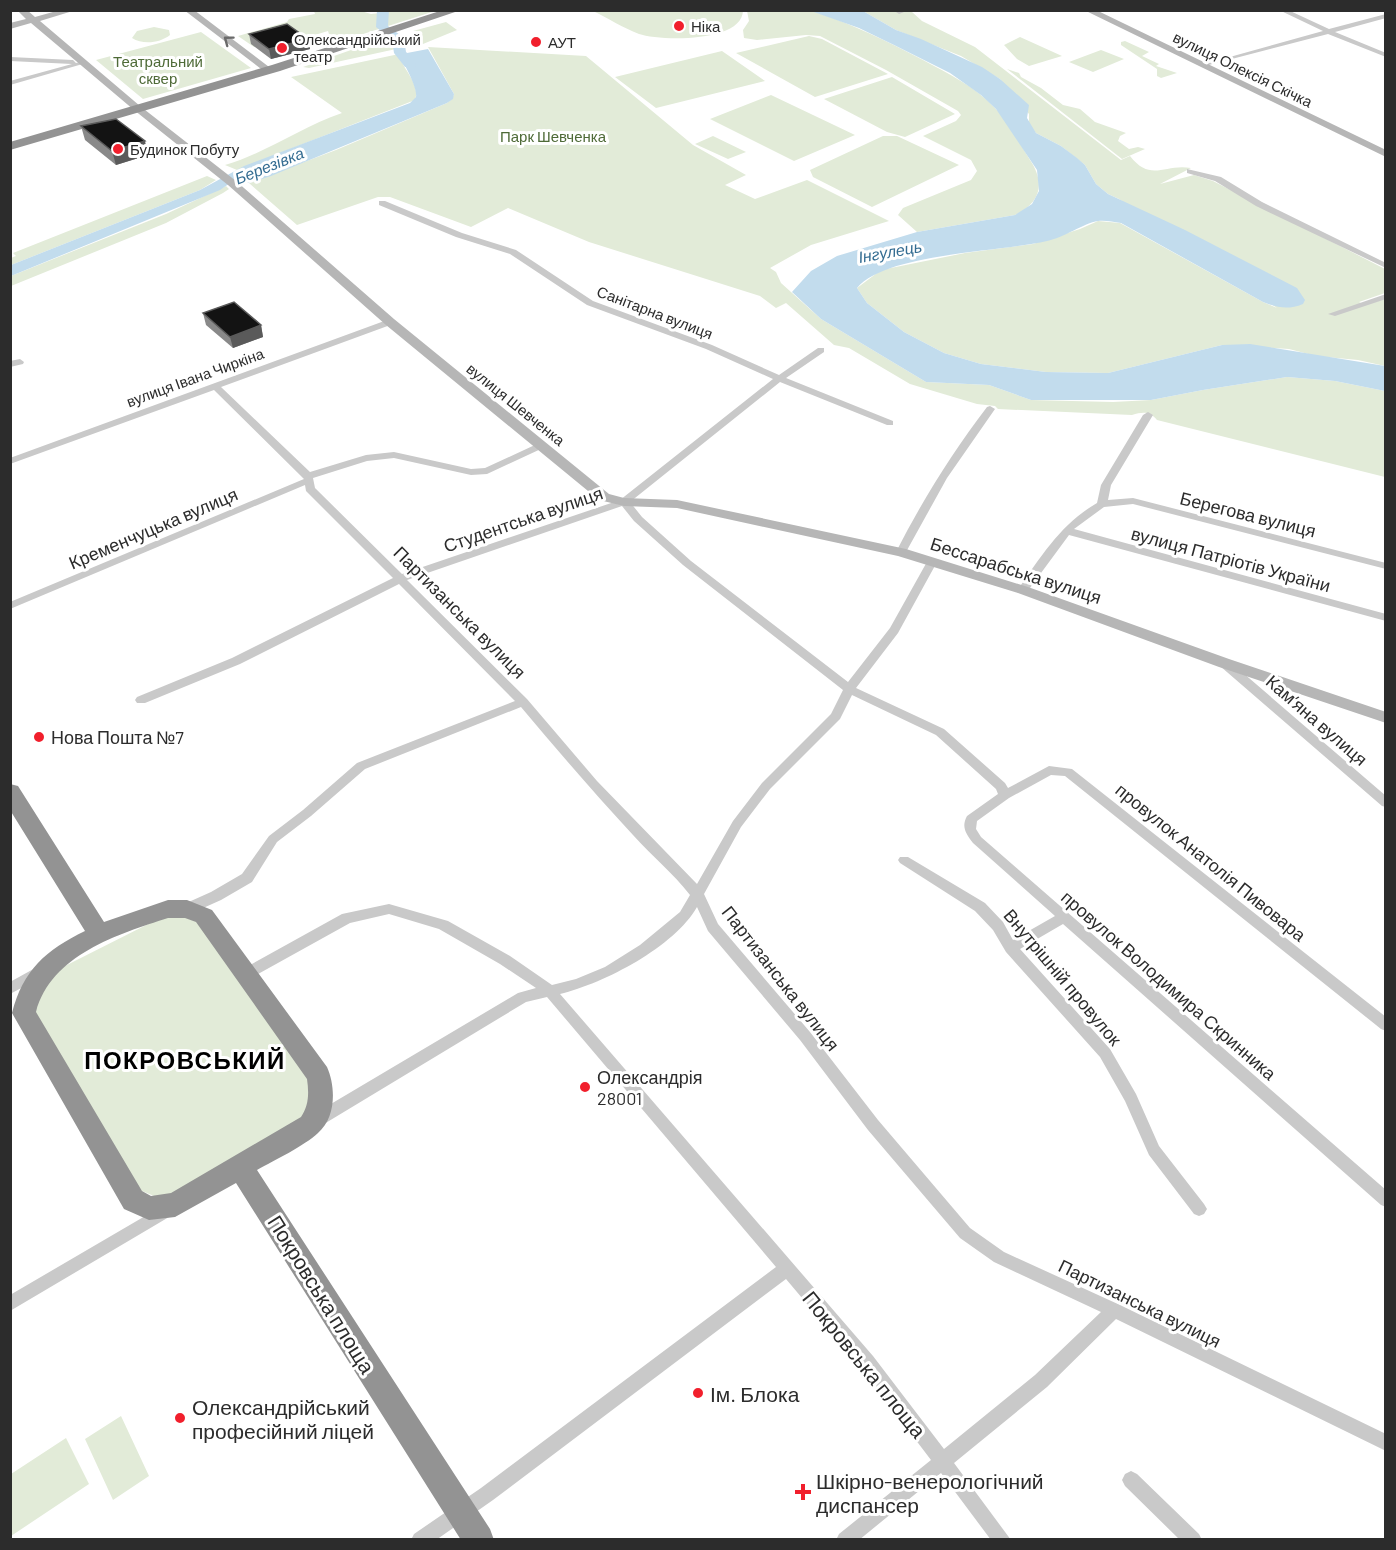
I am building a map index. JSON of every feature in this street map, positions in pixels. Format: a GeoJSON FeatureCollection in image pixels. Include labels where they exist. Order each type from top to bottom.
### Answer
{"type":"FeatureCollection","features":[{"type":"Feature","properties":{"kind":"highway"},"geometry":{"type":"LineString","coordinates":[[10,146],[268,70],[456,10]]}},
{"type":"Feature","properties":{"kind":"highway"},"geometry":{"type":"LineString","coordinates":[[10,792],[100,935]]}},
{"type":"Feature","properties":{"kind":"highway"},"geometry":{"type":"LineString","coordinates":[[168,909],[187,909],[204,916],[318,1075],[322,1090],[320,1110],[310,1125],[175,1205],[149,1208],[133,1200],[24,1012],[25,997],[34,983],[51,965],[71,949],[130,920],[168,909]]}},
{"type":"Feature","properties":{"kind":"highway","name":"Покровська площа"},"geometry":{"type":"LineString","coordinates":[[241,1167],[479,1539]]}},
{"type":"Feature","properties":{"kind":"main road","name":"вулиця Шевченка"},"geometry":{"type":"LineString","coordinates":[[21,10],[137,108],[232,183],[390,322],[540,446],[604,496],[624,502]]}},
{"type":"Feature","properties":{"kind":"main road"},"geometry":{"type":"LineString","coordinates":[[10,26],[72,10]]}},
{"type":"Feature","properties":{"kind":"main road"},"geometry":{"type":"LineString","coordinates":[[188,10],[268,70]]}},
{"type":"Feature","properties":{"kind":"main road","name":"вулиця Олексія Скічка"},"geometry":{"type":"LineString","coordinates":[[1088,10],[1386,154]]}},
{"type":"Feature","properties":{"kind":"main road","name":"Бессарабська вулиця"},"geometry":{"type":"LineString","coordinates":[[624,502],[677,504],[901,552],[1023,590],[1224,663],[1386,718]]}},
{"type":"Feature","properties":{"kind":"street"},"geometry":{"type":"LineString","coordinates":[[1282,10],[1386,55]]}},
{"type":"Feature","properties":{"kind":"street"},"geometry":{"type":"LineString","coordinates":[[1203,66],[1386,16]]}},
{"type":"Feature","properties":{"kind":"street"},"geometry":{"type":"LineString","coordinates":[[10,59],[83,63]]}},
{"type":"Feature","properties":{"kind":"street"},"geometry":{"type":"LineString","coordinates":[[10,83],[83,63]]}},
{"type":"Feature","properties":{"kind":"street"},"geometry":{"type":"LineString","coordinates":[[1190,171],[1218,179],[1259,204],[1386,266]]}},
{"type":"Feature","properties":{"kind":"street","name":"Санітарна вулиця"},"geometry":{"type":"LineString","coordinates":[[382,203],[459,235],[513,252],[590,303],[709,347],[890,423]]}},
{"type":"Feature","properties":{"kind":"street"},"geometry":{"type":"LineString","coordinates":[[1332,314],[1386,296]]}},
{"type":"Feature","properties":{"kind":"street","name":"вулиця Івана Чиркіна"},"geometry":{"type":"LineString","coordinates":[[10,461],[390,322]]}},
{"type":"Feature","properties":{"kind":"street","name":"Студентська вулиця"},"geometry":{"type":"LineString","coordinates":[[141,700],[236,661],[402,578],[624,502],[780,378],[821,350]]}},
{"type":"Feature","properties":{"kind":"street","name":"Партизанська вулиця"},"geometry":{"type":"LineString","coordinates":[[215,386],[308,478],[310,489],[402,578],[523,702],[593,784],[698,895],[713,927],[805,1036],[873,1125],[965,1233],[999,1257],[1114,1310],[1386,1443]]}},
{"type":"Feature","properties":{"kind":"street"},"geometry":{"type":"LineString","coordinates":[[901,552],[924,506],[958,451],[990,409]]}},
{"type":"Feature","properties":{"kind":"street"},"geometry":{"type":"LineString","coordinates":[[1023,590],[1054,544],[1102,504],[1106,485],[1148,415]]}},
{"type":"Feature","properties":{"kind":"street","name":"Кременчуцька вулиця"},"geometry":{"type":"LineString","coordinates":[[10,606],[308,478],[366,458],[394,455],[471,472],[487,471],[540,446]]}},
{"type":"Feature","properties":{"kind":"street","name":"Берегова вулиця"},"geometry":{"type":"LineString","coordinates":[[1102,504],[1133,501],[1386,566]]}},
{"type":"Feature","properties":{"kind":"street","name":"вулиця Шевченка"},"geometry":{"type":"LineString","coordinates":[[624,502],[638,519],[687,562],[849,689],[940,732],[987,772],[1001,786],[1005,795]]}},
{"type":"Feature","properties":{"kind":"street","name":"вулиця Патріотів України"},"geometry":{"type":"LineString","coordinates":[[1068,531],[1386,618]]}},
{"type":"Feature","properties":{"kind":"street"},"geometry":{"type":"LineString","coordinates":[[310,1125],[523,997],[548,989],[578,984],[610,971],[645,949],[685,916],[737,824],[766,786],[836,716],[849,689],[894,630],[932,562]]}},
{"type":"Feature","properties":{"kind":"street","name":"Камʼяна вулиця"},"geometry":{"type":"LineString","coordinates":[[1224,663],[1386,803]]}},
{"type":"Feature","properties":{"kind":"street"},"geometry":{"type":"LineString","coordinates":[[187,909],[247,878],[273,839],[361,766],[523,702]]}},
{"type":"Feature","properties":{"kind":"street","name":"провулок Анатолія Пивовара"},"geometry":{"type":"LineString","coordinates":[[1005,795],[1049,770],[1068,772],[1386,1025]]}},
{"type":"Feature","properties":{"kind":"street","name":"провулок Володимира Скринника"},"geometry":{"type":"LineString","coordinates":[[1005,795],[971,819],[969,824],[972,836],[1386,1200]]}},
{"type":"Feature","properties":{"kind":"street","name":"Внутрішній провулок"},"geometry":{"type":"LineString","coordinates":[[904,860],[980,907],[998,926],[1011,948],[1105,1053],[1131,1098],[1154,1150],[1199,1209]]}},
{"type":"Feature","properties":{"kind":"street","name":"Покровська площа"},"geometry":{"type":"LineString","coordinates":[[246,975],[347,918],[389,909],[443,926],[505,960],[548,989],[867,1362],[1002,1539]]}},
{"type":"Feature","properties":{"kind":"street"},"geometry":{"type":"LineString","coordinates":[[1011,948],[1064,917]]}},
{"type":"Feature","properties":{"kind":"street"},"geometry":{"type":"LineString","coordinates":[[10,989],[51,965]]}},
{"type":"Feature","properties":{"kind":"street"},"geometry":{"type":"LineString","coordinates":[[10,1304],[175,1205]]}},
{"type":"Feature","properties":{"kind":"street"},"geometry":{"type":"LineString","coordinates":[[420,1539],[461,1513],[787,1268]]}},
{"type":"Feature","properties":{"kind":"street"},"geometry":{"type":"LineString","coordinates":[[845,1539],[1041,1381],[1114,1310]]}},
{"type":"Feature","properties":{"kind":"street"},"geometry":{"type":"LineString","coordinates":[[1131,1480],[1193,1539]]}},
{"type":"Feature","properties":{"kind":"green space"},"geometry":{"type":"Polygon","coordinates":[[[800,9],[815,12],[897,47],[970,87],[999,113],[1030,160],[1038,177],[1039,185],[1035,199],[1015,215],[917,232],[898,215],[903,208],[971,180],[977,171],[971,160],[923,136],[956,121],[961,115],[958,111],[820,36],[806,35],[757,40],[744,38],[743,30],[749,21],[747,11],[800,9]]]}},
{"type":"Feature","properties":{"kind":"green space","name":"Ніка"},"geometry":{"type":"Polygon","coordinates":[[[743,10],[739,21],[730,29],[716,34],[681,38],[639,34],[593,11],[743,10]]]}},
{"type":"Feature","properties":{"kind":"green space"},"geometry":{"type":"Polygon","coordinates":[[[314,11],[361,11],[371,14],[396,11],[435,11],[332,44],[328,31],[298,40],[254,47],[238,36],[287,22],[289,19],[315,14],[314,11]]]}},
{"type":"Feature","properties":{"kind":"green space"},"geometry":{"type":"Polygon","coordinates":[[[863,11],[912,12],[922,21],[975,47],[1121,160],[1130,156],[1145,169],[1152,170],[1191,168],[1160,184],[1194,175],[1213,181],[1385,269],[1385,293],[1359,302],[1365,305],[1385,299],[1385,366],[1358,360],[1316,356],[1289,349],[1222,345],[1108,373],[1046,372],[981,364],[944,353],[904,332],[867,303],[857,288],[881,270],[965,253],[1033,244],[1098,221],[1120,223],[1277,308],[1119,199],[1108,194],[1096,184],[1085,165],[1061,146],[1036,133],[1029,125],[1029,114],[1000,79],[961,56],[896,30],[863,11]]]}},
{"type":"Feature","properties":{"kind":"green space"},"geometry":{"type":"Polygon","coordinates":[[[446,22],[457,30],[423,44],[413,31],[446,22]]]}},
{"type":"Feature","properties":{"kind":"green space"},"geometry":{"type":"Polygon","coordinates":[[[154,27],[169,30],[170,35],[151,42],[141,42],[132,38],[137,31],[154,27]]]}},
{"type":"Feature","properties":{"kind":"green space","name":"Театральний сквер"},"geometry":{"type":"Polygon","coordinates":[[[201,32],[251,68],[143,99],[96,60],[201,32]]]}},
{"type":"Feature","properties":{"kind":"green space"},"geometry":{"type":"Polygon","coordinates":[[[809,36],[822,39],[888,74],[815,97],[736,53],[809,36]]]}},
{"type":"Feature","properties":{"kind":"green space"},"geometry":{"type":"Polygon","coordinates":[[[1020,37],[1062,56],[1029,66],[1017,59],[1004,45],[1020,37]]]}},
{"type":"Feature","properties":{"kind":"green space"},"geometry":{"type":"Polygon","coordinates":[[[389,40],[396,49],[309,68],[303,67],[351,50],[389,40]]]}},
{"type":"Feature","properties":{"kind":"green space"},"geometry":{"type":"Polygon","coordinates":[[[1125,41],[1149,52],[1142,56],[1159,64],[1156,66],[1177,73],[1161,78],[1157,76],[1157,69],[1121,45],[1121,42],[1125,41]]]}},
{"type":"Feature","properties":{"kind":"green space","name":"Парк Шевченка"},"geometry":{"type":"Polygon","coordinates":[[[428,47],[586,56],[693,145],[746,175],[725,185],[755,199],[807,180],[889,221],[811,245],[770,268],[776,272],[781,283],[821,319],[926,382],[989,385],[1031,400],[1113,402],[1151,400],[1287,377],[1335,381],[1385,391],[1385,477],[1157,420],[1146,413],[1132,415],[998,409],[995,406],[977,404],[910,384],[849,348],[834,345],[786,303],[776,308],[760,296],[589,242],[508,208],[471,227],[390,197],[378,197],[297,225],[249,183],[336,150],[447,103],[454,94],[428,47]]]}},
{"type":"Feature","properties":{"kind":"green space"},"geometry":{"type":"Polygon","coordinates":[[[1101,50],[1124,59],[1093,72],[1069,62],[1101,50]]]}},
{"type":"Feature","properties":{"kind":"green space"},"geometry":{"type":"Polygon","coordinates":[[[722,51],[765,81],[656,108],[615,77],[722,51]]]}},
{"type":"Feature","properties":{"kind":"green space"},"geometry":{"type":"Polygon","coordinates":[[[399,54],[413,82],[415,100],[237,170],[225,165],[255,154],[312,125],[342,113],[291,77],[399,54]]]}},
{"type":"Feature","properties":{"kind":"green space"},"geometry":{"type":"Polygon","coordinates":[[[1007,69],[1019,73],[1021,77],[1041,88],[1063,105],[1080,109],[1095,122],[1126,133],[1120,136],[1118,141],[1129,149],[1138,147],[1145,149],[1122,159],[1007,69]]]}},
{"type":"Feature","properties":{"kind":"green space"},"geometry":{"type":"Polygon","coordinates":[[[892,77],[955,114],[905,137],[887,132],[824,99],[892,77]]]}},
{"type":"Feature","properties":{"kind":"green space"},"geometry":{"type":"Polygon","coordinates":[[[771,95],[855,135],[794,161],[710,119],[771,95]]]}},
{"type":"Feature","properties":{"kind":"green space"},"geometry":{"type":"Polygon","coordinates":[[[713,136],[746,152],[728,159],[695,144],[713,136]]]}},
{"type":"Feature","properties":{"kind":"green space"},"geometry":{"type":"Polygon","coordinates":[[[883,136],[897,136],[959,165],[872,207],[813,177],[810,170],[883,136]]]}},
{"type":"Feature","properties":{"kind":"green space"},"geometry":{"type":"Polygon","coordinates":[[[207,176],[216,180],[200,190],[11,265],[11,258],[16,256],[13,253],[207,176]]]}},
{"type":"Feature","properties":{"kind":"green space"},"geometry":{"type":"Polygon","coordinates":[[[226,186],[229,189],[223,193],[166,223],[11,286],[11,276],[166,214],[226,186]]]}},
{"type":"Feature","properties":{"kind":"green space"},"geometry":{"type":"Polygon","coordinates":[[[186,913],[202,922],[311,1079],[312,1102],[300,1124],[180,1195],[154,1196],[135,1188],[30,1012],[53,972],[168,914],[186,913]]]}},
{"type":"Feature","properties":{"kind":"green space"},"geometry":{"type":"Polygon","coordinates":[[[121,1416],[149,1476],[113,1500],[85,1439],[121,1416]]]}},
{"type":"Feature","properties":{"kind":"green space"},"geometry":{"type":"Polygon","coordinates":[[[66,1438],[89,1484],[11,1536],[11,1474],[66,1438]]]}},
{"type":"Feature","properties":{"kind":"water","name":"Інгулець"},"geometry":{"type":"Polygon","coordinates":[[[811,11],[863,11],[896,30],[982,67],[1000,79],[1029,105],[1027,118],[1036,133],[1061,146],[1077,158],[1085,165],[1096,184],[1108,194],[1185,230],[1297,288],[1305,300],[1303,304],[1288,308],[1263,302],[1121,223],[1101,221],[1092,222],[1047,241],[946,255],[892,267],[872,276],[857,288],[867,303],[904,332],[944,353],[981,364],[1046,372],[1108,373],[1222,345],[1250,344],[1385,366],[1385,391],[1335,381],[1287,377],[1151,400],[1031,400],[989,385],[926,382],[821,319],[792,292],[811,271],[837,256],[917,232],[1015,215],[1032,204],[1039,191],[1037,170],[996,109],[981,95],[950,73],[894,45],[859,28],[811,11]]]}},
{"type":"Feature","properties":{"kind":"water"},"geometry":{"type":"Polygon","coordinates":[[[416,36],[423,44],[400,49],[407,53],[428,49],[454,94],[453,99],[447,103],[271,176],[249,183],[233,181],[220,190],[11,276],[11,265],[200,190],[244,166],[410,103],[416,97],[414,85],[392,46],[395,39],[416,36]]]}},
{"type":"Feature","properties":{"kind":"building"},"geometry":{"type":"Polygon","coordinates":[[[287,24],[308,39],[269,49],[249,34],[287,24]]]}},
{"type":"Feature","properties":{"kind":"building"},"geometry":{"type":"Polygon","coordinates":[[[116,119],[145,141],[112,151],[81,126],[116,119]]]}},
{"type":"Feature","properties":{"kind":"building"},"geometry":{"type":"Polygon","coordinates":[[[234,302],[261,325],[230,337],[203,313],[234,302]]]}},
{"type":"Feature","properties":{"kind":"waterway","name":"Березівка"},"geometry":{"type":"LineString","coordinates":[[383,10],[382,27],[398,38],[400,53],[410,64]]}},
{"type":"Feature","properties":{"kind":"place","name":"Ніка"},"geometry":{"type":"Point","coordinates":[679,26]}},
{"type":"Feature","properties":{"kind":"place","name":"АУТ"},"geometry":{"type":"Point","coordinates":[536,42]}},
{"type":"Feature","properties":{"kind":"place","name":"Олександрійський театр"},"geometry":{"type":"Point","coordinates":[282,48]}},
{"type":"Feature","properties":{"kind":"place","name":"Будинок Побуту"},"geometry":{"type":"Point","coordinates":[118,149]}},
{"type":"Feature","properties":{"kind":"place","name":"Нова Пошта №7"},"geometry":{"type":"Point","coordinates":[39,737]}},
{"type":"Feature","properties":{"kind":"place","name":"Олександрія 28001"},"geometry":{"type":"Point","coordinates":[585,1087]}},
{"type":"Feature","properties":{"kind":"place","name":"Ім. Блока"},"geometry":{"type":"Point","coordinates":[698,1393]}},
{"type":"Feature","properties":{"kind":"place","name":"Олександрійський професійний ліцей"},"geometry":{"type":"Point","coordinates":[180,1418]}},
{"type":"Feature","properties":{"kind":"place","name":"Шкірно-венерологічний диспансер"},"geometry":{"type":"Point","coordinates":[803,1492]}},
{"type":"Feature","properties":{"kind":"district","name":"ПОКРОВСЬКИЙ"},"geometry":{"type":"Point","coordinates":[185,1059]}}]}
